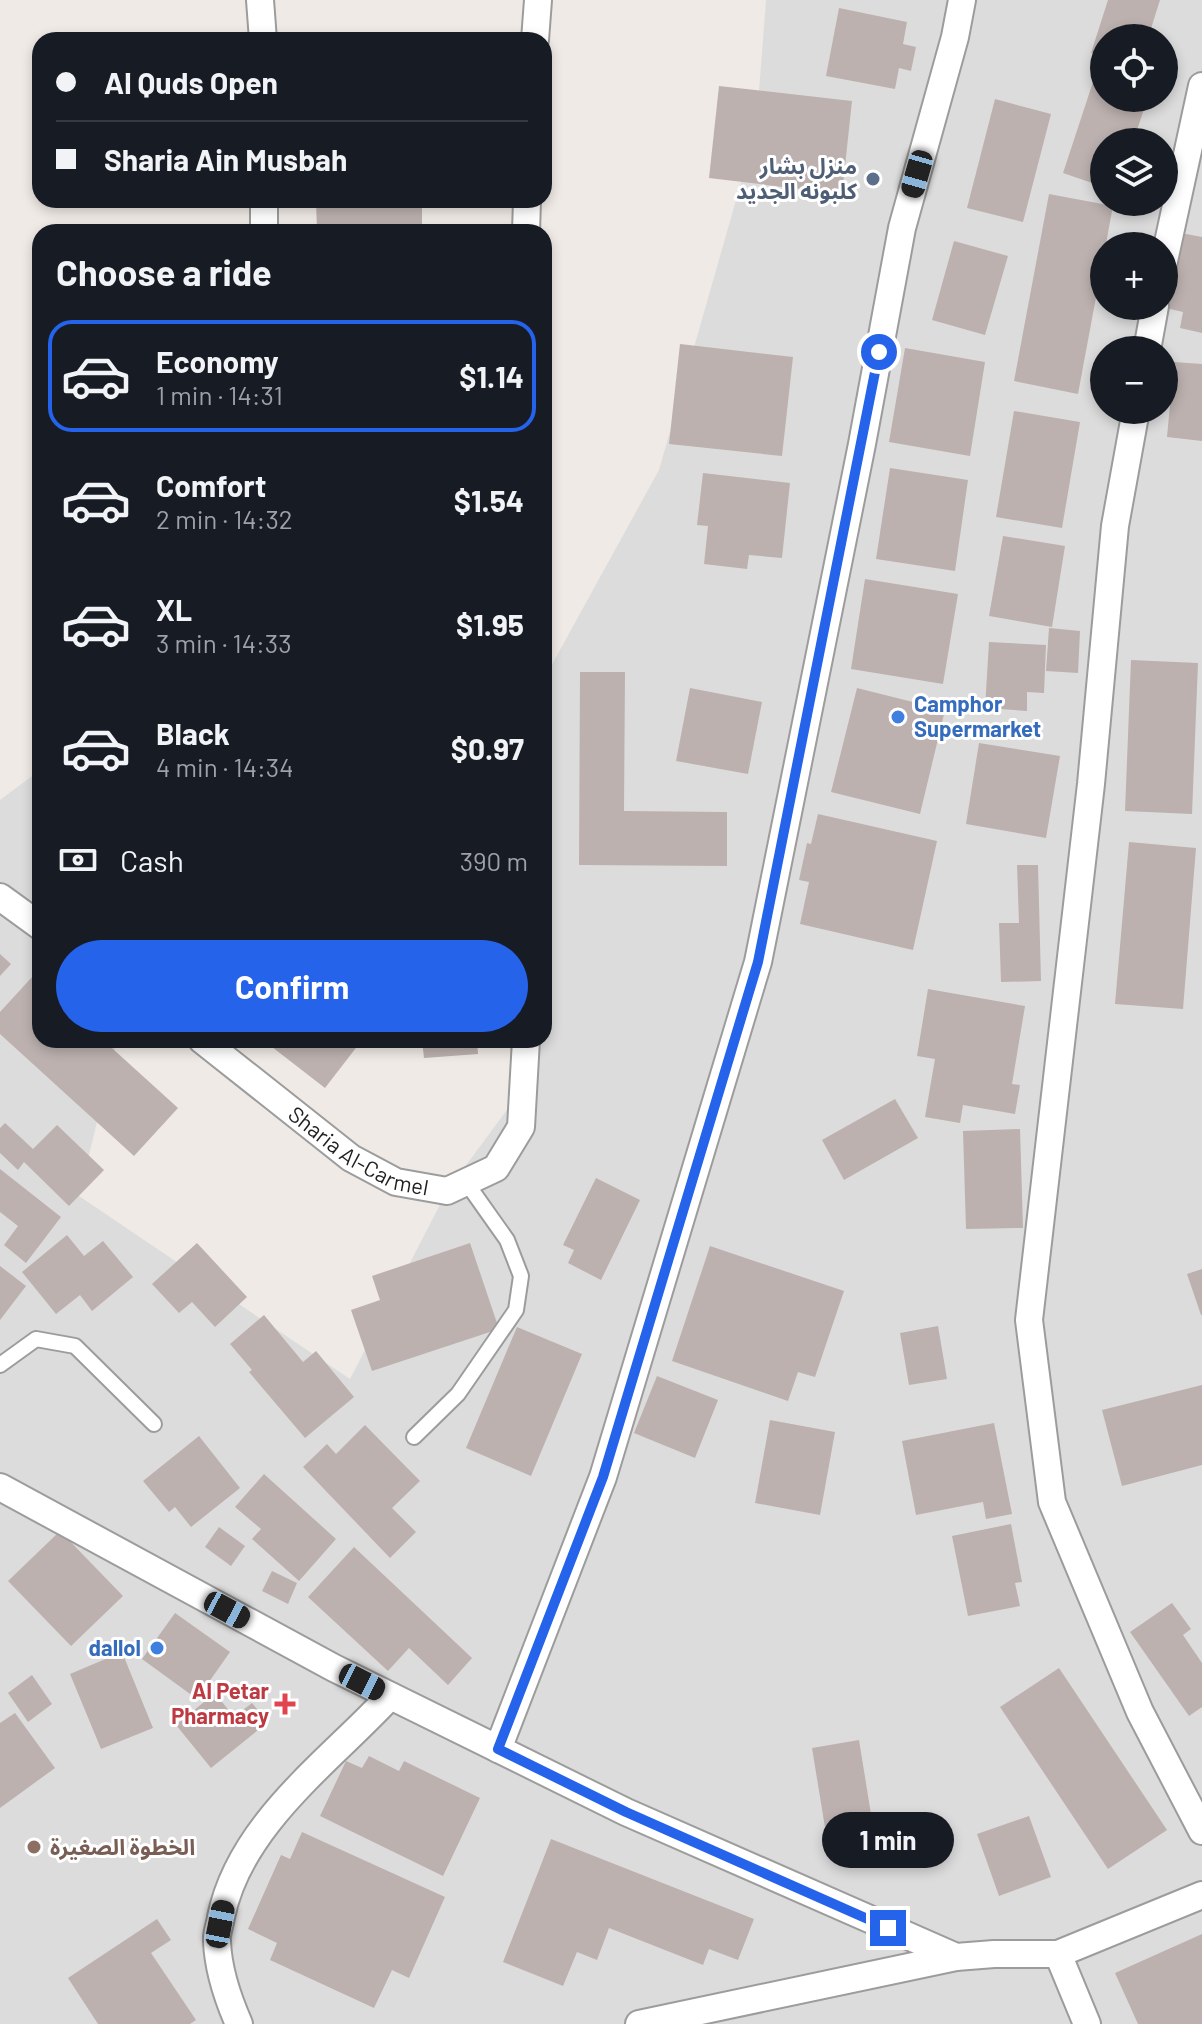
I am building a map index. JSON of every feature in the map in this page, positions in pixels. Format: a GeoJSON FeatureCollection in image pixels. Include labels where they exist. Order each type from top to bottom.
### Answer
{"type":"FeatureCollection","features":[{"type":"Feature","properties":{"kind":"street"},"geometry":{"type":"LineString","coordinates":[[260,0],[262,32]]}},
{"type":"Feature","properties":{"kind":"street"},"geometry":{"type":"LineString","coordinates":[[536,32],[538,0]]}},
{"type":"Feature","properties":{"kind":"street"},"geometry":{"type":"LineString","coordinates":[[498,1749],[603,1477],[758,962],[902,228],[955,37],[962,0]]}},
{"type":"Feature","properties":{"kind":"street"},"geometry":{"type":"LineString","coordinates":[[1170,232],[1202,86]]}},
{"type":"Feature","properties":{"kind":"street"},"geometry":{"type":"LineString","coordinates":[[1133,424],[1115,526],[1091,784],[1029,1320],[1052,1502],[1140,1712],[1202,1831]]}},
{"type":"Feature","properties":{"kind":"street"},"geometry":{"type":"LineString","coordinates":[[0,897],[32,920]]}},
{"type":"Feature","properties":{"kind":"street","name":"Sharia Al-Carmel"},"geometry":{"type":"LineString","coordinates":[[212,1048],[351,1158],[396,1182],[447,1191],[496,1168],[521,1127],[526,1048]]}},
{"type":"Feature","properties":{"kind":"street"},"geometry":{"type":"LineString","coordinates":[[0,1487],[390,1696],[626,1812],[956,1957]]}},
{"type":"Feature","properties":{"kind":"street"},"geometry":{"type":"LineString","coordinates":[[239,2024],[227,1996],[216,1940],[226,1893],[255,1839],[309,1777],[390,1696]]}},
{"type":"Feature","properties":{"kind":"street"},"geometry":{"type":"LineString","coordinates":[[639,2024],[956,1957],[1058,1954],[1202,1895]]}},
{"type":"Feature","properties":{"kind":"street"},"geometry":{"type":"LineString","coordinates":[[1058,1954],[1087,2024]]}},
{"type":"Feature","properties":{"kind":"lane"},"geometry":{"type":"LineString","coordinates":[[414,1437],[458,1394],[516,1310],[521,1276],[507,1240],[466,1182]]}},
{"type":"Feature","properties":{"kind":"lane"},"geometry":{"type":"LineString","coordinates":[[0,1365],[36,1339],[75,1346],[154,1424]]}},
{"type":"Feature","properties":{"kind":"shaded area"},"geometry":{"type":"Polygon","coordinates":[[[766,0],[1202,0],[1202,2024],[0,2024],[0,800],[32,776],[32,1048],[115,1048],[79,1196],[350,1379],[447,1191],[526,1084],[526,1048],[552,1048],[552,664],[659,470],[756,130],[766,0]]]}},
{"type":"Feature","properties":{"kind":"building"},"geometry":{"type":"Polygon","coordinates":[[[1108,0],[1160,0],[1152,24],[1100,24],[1108,0]]]}},
{"type":"Feature","properties":{"kind":"building"},"geometry":{"type":"Polygon","coordinates":[[[839,8],[907,22],[903,44],[916,47],[911,71],[899,68],[895,89],[826,76],[839,8]]]}},
{"type":"Feature","properties":{"kind":"building"},"geometry":{"type":"Polygon","coordinates":[[[719,86],[852,101],[842,194],[709,178],[719,86]]]}},
{"type":"Feature","properties":{"kind":"building"},"geometry":{"type":"Polygon","coordinates":[[[1090,91],[1090,112],[1143,112],[1138,128],[1090,128],[1090,182],[1063,173],[1090,91]]]}},
{"type":"Feature","properties":{"kind":"building"},"geometry":{"type":"Polygon","coordinates":[[[995,99],[1051,114],[1023,222],[967,208],[995,99]]]}},
{"type":"Feature","properties":{"kind":"building"},"geometry":{"type":"Polygon","coordinates":[[[1049,194],[1090,202],[1090,216],[1111,216],[1108,232],[1090,232],[1092,320],[1078,394],[1014,381],[1049,194]]]}},
{"type":"Feature","properties":{"kind":"building"},"geometry":{"type":"Polygon","coordinates":[[[316,208],[422,208],[422,224],[317,224],[316,208]]]}},
{"type":"Feature","properties":{"kind":"building"},"geometry":{"type":"Polygon","coordinates":[[[1181,233],[1202,237],[1202,333],[1180,328],[1183,312],[1178,311],[1178,248],[1181,233]]]}},
{"type":"Feature","properties":{"kind":"building"},"geometry":{"type":"Polygon","coordinates":[[[954,241],[1008,256],[985,335],[932,320],[954,241]]]}},
{"type":"Feature","properties":{"kind":"building"},"geometry":{"type":"Polygon","coordinates":[[[680,344],[793,357],[782,456],[669,444],[680,344]]]}},
{"type":"Feature","properties":{"kind":"building"},"geometry":{"type":"Polygon","coordinates":[[[905,348],[985,362],[970,456],[889,442],[905,348]]]}},
{"type":"Feature","properties":{"kind":"building"},"geometry":{"type":"Polygon","coordinates":[[[1178,362],[1202,364],[1202,441],[1167,437],[1168,424],[1178,424],[1178,362]]]}},
{"type":"Feature","properties":{"kind":"building"},"geometry":{"type":"Polygon","coordinates":[[[1014,411],[1080,422],[1062,528],[996,517],[1014,411]]]}},
{"type":"Feature","properties":{"kind":"building"},"geometry":{"type":"Polygon","coordinates":[[[890,468],[968,480],[955,571],[876,559],[890,468]]]}},
{"type":"Feature","properties":{"kind":"building"},"geometry":{"type":"Polygon","coordinates":[[[703,473],[790,483],[782,558],[749,555],[747,569],[704,564],[708,526],[697,525],[703,473]]]}},
{"type":"Feature","properties":{"kind":"building"},"geometry":{"type":"Polygon","coordinates":[[[1003,536],[1065,546],[1052,627],[989,616],[1003,536]]]}},
{"type":"Feature","properties":{"kind":"building"},"geometry":{"type":"Polygon","coordinates":[[[865,579],[958,594],[943,684],[851,669],[865,579]]]}},
{"type":"Feature","properties":{"kind":"building"},"geometry":{"type":"Polygon","coordinates":[[[1049,628],[1080,631],[1078,673],[1046,671],[1049,628]]]}},
{"type":"Feature","properties":{"kind":"building"},"geometry":{"type":"Polygon","coordinates":[[[989,642],[1046,645],[1044,693],[1027,692],[1027,711],[985,708],[989,642]]]}},
{"type":"Feature","properties":{"kind":"building"},"geometry":{"type":"Polygon","coordinates":[[[1131,660],[1198,663],[1192,814],[1125,811],[1131,660]]]}},
{"type":"Feature","properties":{"kind":"building"},"geometry":{"type":"Polygon","coordinates":[[[580,672],[625,672],[624,811],[727,812],[727,866],[579,865],[580,672]]]}},
{"type":"Feature","properties":{"kind":"building"},"geometry":{"type":"Polygon","coordinates":[[[690,688],[762,702],[748,774],[676,761],[690,688]]]}},
{"type":"Feature","properties":{"kind":"building"},"geometry":{"type":"Polygon","coordinates":[[[857,688],[945,710],[920,814],[831,792],[857,688]]]}},
{"type":"Feature","properties":{"kind":"building"},"geometry":{"type":"Polygon","coordinates":[[[979,743],[1060,756],[1046,838],[966,824],[979,743]]]}},
{"type":"Feature","properties":{"kind":"building"},"geometry":{"type":"Polygon","coordinates":[[[818,814],[937,841],[913,950],[800,924],[809,882],[799,880],[807,843],[811,844],[818,814]]]}},
{"type":"Feature","properties":{"kind":"building"},"geometry":{"type":"Polygon","coordinates":[[[1129,842],[1196,848],[1183,1009],[1115,1004],[1129,842]]]}},
{"type":"Feature","properties":{"kind":"building"},"geometry":{"type":"Polygon","coordinates":[[[1017,865],[1038,865],[1041,981],[1001,982],[999,923],[1019,923],[1017,865]]]}},
{"type":"Feature","properties":{"kind":"building"},"geometry":{"type":"Polygon","coordinates":[[[0,954],[11,964],[0,976],[0,954]]]}},
{"type":"Feature","properties":{"kind":"building"},"geometry":{"type":"Polygon","coordinates":[[[32,977],[32,1048],[112,1048],[178,1108],[134,1156],[0,1034],[0,1012],[32,977]]]}},
{"type":"Feature","properties":{"kind":"building"},"geometry":{"type":"Polygon","coordinates":[[[928,989],[1025,1006],[1012,1084],[1020,1085],[1015,1114],[963,1105],[960,1123],[925,1117],[935,1059],[917,1056],[928,989]]]}},
{"type":"Feature","properties":{"kind":"building"},"geometry":{"type":"Polygon","coordinates":[[[273,1048],[356,1048],[325,1088],[273,1048]]]}},
{"type":"Feature","properties":{"kind":"building"},"geometry":{"type":"Polygon","coordinates":[[[423,1048],[478,1048],[478,1054],[424,1058],[423,1048]]]}},
{"type":"Feature","properties":{"kind":"building"},"geometry":{"type":"Polygon","coordinates":[[[895,1099],[918,1138],[844,1180],[822,1140],[895,1099]]]}},
{"type":"Feature","properties":{"kind":"building"},"geometry":{"type":"Polygon","coordinates":[[[5,1123],[33,1149],[57,1125],[104,1170],[69,1206],[24,1162],[18,1170],[0,1153],[0,1128],[5,1123]]]}},
{"type":"Feature","properties":{"kind":"building"},"geometry":{"type":"Polygon","coordinates":[[[1020,1129],[1023,1228],[966,1229],[963,1131],[1020,1129]]]}},
{"type":"Feature","properties":{"kind":"building"},"geometry":{"type":"Polygon","coordinates":[[[0,1169],[61,1217],[26,1263],[4,1245],[18,1226],[0,1212],[0,1169]]]}},
{"type":"Feature","properties":{"kind":"building"},"geometry":{"type":"Polygon","coordinates":[[[596,1178],[640,1200],[601,1280],[568,1263],[574,1250],[563,1245],[596,1178]]]}},
{"type":"Feature","properties":{"kind":"building"},"geometry":{"type":"Polygon","coordinates":[[[67,1235],[84,1256],[103,1241],[133,1277],[92,1311],[80,1295],[56,1314],[22,1272],[67,1235]]]}},
{"type":"Feature","properties":{"kind":"building"},"geometry":{"type":"Polygon","coordinates":[[[197,1243],[247,1297],[215,1327],[192,1302],[179,1313],[152,1284],[197,1243]]]}},
{"type":"Feature","properties":{"kind":"building"},"geometry":{"type":"Polygon","coordinates":[[[470,1243],[499,1329],[372,1371],[351,1310],[380,1300],[372,1276],[470,1243]]]}},
{"type":"Feature","properties":{"kind":"building"},"geometry":{"type":"Polygon","coordinates":[[[710,1246],[844,1291],[815,1377],[798,1372],[788,1401],[672,1361],[710,1246]]]}},
{"type":"Feature","properties":{"kind":"building"},"geometry":{"type":"Polygon","coordinates":[[[0,1266],[26,1286],[0,1320],[0,1266]]]}},
{"type":"Feature","properties":{"kind":"building"},"geometry":{"type":"Polygon","coordinates":[[[1202,1269],[1202,1315],[1201,1315],[1187,1274],[1202,1269]]]}},
{"type":"Feature","properties":{"kind":"building"},"geometry":{"type":"Polygon","coordinates":[[[264,1315],[303,1362],[316,1351],[354,1397],[305,1438],[249,1372],[252,1370],[230,1344],[264,1315]]]}},
{"type":"Feature","properties":{"kind":"building"},"geometry":{"type":"Polygon","coordinates":[[[938,1326],[947,1379],[909,1385],[900,1333],[938,1326]]]}},
{"type":"Feature","properties":{"kind":"building"},"geometry":{"type":"Polygon","coordinates":[[[517,1327],[582,1354],[531,1476],[466,1448],[517,1327]]]}},
{"type":"Feature","properties":{"kind":"building"},"geometry":{"type":"Polygon","coordinates":[[[657,1376],[718,1400],[695,1458],[634,1433],[657,1376]]]}},
{"type":"Feature","properties":{"kind":"building"},"geometry":{"type":"Polygon","coordinates":[[[1202,1385],[1202,1465],[1122,1486],[1102,1410],[1202,1385]]]}},
{"type":"Feature","properties":{"kind":"building"},"geometry":{"type":"Polygon","coordinates":[[[770,1420],[835,1432],[820,1515],[755,1503],[770,1420]]]}},
{"type":"Feature","properties":{"kind":"building"},"geometry":{"type":"Polygon","coordinates":[[[994,1423],[1012,1514],[986,1519],[983,1502],[916,1515],[902,1441],[994,1423]]]}},
{"type":"Feature","properties":{"kind":"building"},"geometry":{"type":"Polygon","coordinates":[[[365,1425],[420,1481],[392,1508],[416,1532],[390,1558],[303,1467],[327,1444],[336,1454],[365,1425]]]}},
{"type":"Feature","properties":{"kind":"building"},"geometry":{"type":"Polygon","coordinates":[[[199,1436],[240,1488],[191,1527],[175,1507],[169,1512],[143,1481],[199,1436]]]}},
{"type":"Feature","properties":{"kind":"building"},"geometry":{"type":"Polygon","coordinates":[[[264,1474],[336,1539],[299,1581],[252,1539],[261,1529],[235,1507],[264,1474]]]}},
{"type":"Feature","properties":{"kind":"building"},"geometry":{"type":"Polygon","coordinates":[[[1011,1524],[1022,1582],[1015,1583],[1020,1606],[968,1616],[952,1536],[1011,1524]]]}},
{"type":"Feature","properties":{"kind":"building"},"geometry":{"type":"Polygon","coordinates":[[[219,1527],[245,1546],[231,1566],[205,1547],[219,1527]]]}},
{"type":"Feature","properties":{"kind":"building"},"geometry":{"type":"Polygon","coordinates":[[[60,1531],[123,1596],[71,1646],[8,1581],[60,1531]]]}},
{"type":"Feature","properties":{"kind":"building"},"geometry":{"type":"Polygon","coordinates":[[[354,1547],[472,1658],[448,1685],[409,1648],[388,1671],[308,1597],[354,1547]]]}},
{"type":"Feature","properties":{"kind":"building"},"geometry":{"type":"Polygon","coordinates":[[[272,1571],[297,1583],[288,1604],[262,1591],[272,1571]]]}},
{"type":"Feature","properties":{"kind":"building"},"geometry":{"type":"Polygon","coordinates":[[[1172,1603],[1191,1629],[1183,1635],[1202,1663],[1202,1707],[1189,1716],[1130,1632],[1172,1603]]]}},
{"type":"Feature","properties":{"kind":"building"},"geometry":{"type":"Polygon","coordinates":[[[175,1613],[230,1652],[197,1699],[142,1659],[175,1613]]]}},
{"type":"Feature","properties":{"kind":"building"},"geometry":{"type":"Polygon","coordinates":[[[122,1652],[153,1728],[101,1749],[70,1674],[122,1652]]]}},
{"type":"Feature","properties":{"kind":"building"},"geometry":{"type":"Polygon","coordinates":[[[1059,1668],[1167,1830],[1108,1869],[1000,1707],[1059,1668]]]}},
{"type":"Feature","properties":{"kind":"building"},"geometry":{"type":"Polygon","coordinates":[[[32,1675],[52,1704],[28,1722],[8,1693],[32,1675]]]}},
{"type":"Feature","properties":{"kind":"building"},"geometry":{"type":"Polygon","coordinates":[[[215,1693],[234,1717],[252,1703],[268,1722],[211,1768],[176,1725],[215,1693]]]}},
{"type":"Feature","properties":{"kind":"building"},"geometry":{"type":"Polygon","coordinates":[[[15,1713],[55,1768],[0,1808],[0,1723],[15,1713]]]}},
{"type":"Feature","properties":{"kind":"building"},"geometry":{"type":"Polygon","coordinates":[[[859,1740],[876,1845],[829,1852],[812,1748],[859,1740]]]}},
{"type":"Feature","properties":{"kind":"building"},"geometry":{"type":"Polygon","coordinates":[[[369,1756],[399,1771],[404,1761],[480,1798],[443,1876],[320,1816],[346,1761],[362,1768],[369,1756]]]}},
{"type":"Feature","properties":{"kind":"building"},"geometry":{"type":"Polygon","coordinates":[[[1029,1816],[1051,1877],[999,1896],[977,1834],[1029,1816]]]}},
{"type":"Feature","properties":{"kind":"building"},"geometry":{"type":"Polygon","coordinates":[[[302,1832],[445,1897],[409,1978],[392,1970],[374,2008],[270,1960],[277,1943],[248,1929],[281,1855],[290,1859],[302,1832]]]}},
{"type":"Feature","properties":{"kind":"building"},"geometry":{"type":"Polygon","coordinates":[[[551,1839],[754,1919],[738,1960],[709,1949],[703,1965],[609,1928],[597,1960],[577,1952],[563,1986],[503,1962],[551,1839]]]}},
{"type":"Feature","properties":{"kind":"building"},"geometry":{"type":"Polygon","coordinates":[[[157,1919],[171,1940],[151,1953],[196,2020],[190,2024],[98,2024],[68,1978],[157,1919]]]}},
{"type":"Feature","properties":{"kind":"building"},"geometry":{"type":"Polygon","coordinates":[[[1202,1934],[1202,2024],[1138,2024],[1115,1973],[1202,1934]]]}},
{"type":"Feature","properties":{"kind":"place","name":"منزل بشار كلبونه الجديد"},"geometry":{"type":"Point","coordinates":[873,179]}},
{"type":"Feature","properties":{"kind":"place","name":"Camphor Supermarket"},"geometry":{"type":"Point","coordinates":[898,717]}},
{"type":"Feature","properties":{"kind":"place","name":"dallol"},"geometry":{"type":"Point","coordinates":[157,1648]}},
{"type":"Feature","properties":{"kind":"place","name":"Al Petar Pharmacy"},"geometry":{"type":"Point","coordinates":[285,1704]}},
{"type":"Feature","properties":{"kind":"place","name":"الخطوة الصغيرة"},"geometry":{"type":"Point","coordinates":[34,1847]}},
{"type":"Feature","properties":{"kind":"route"},"geometry":{"type":"LineString","coordinates":[[879,352],[758,962],[603,1477],[498,1749],[626,1812],[888,1928]]}}]}
